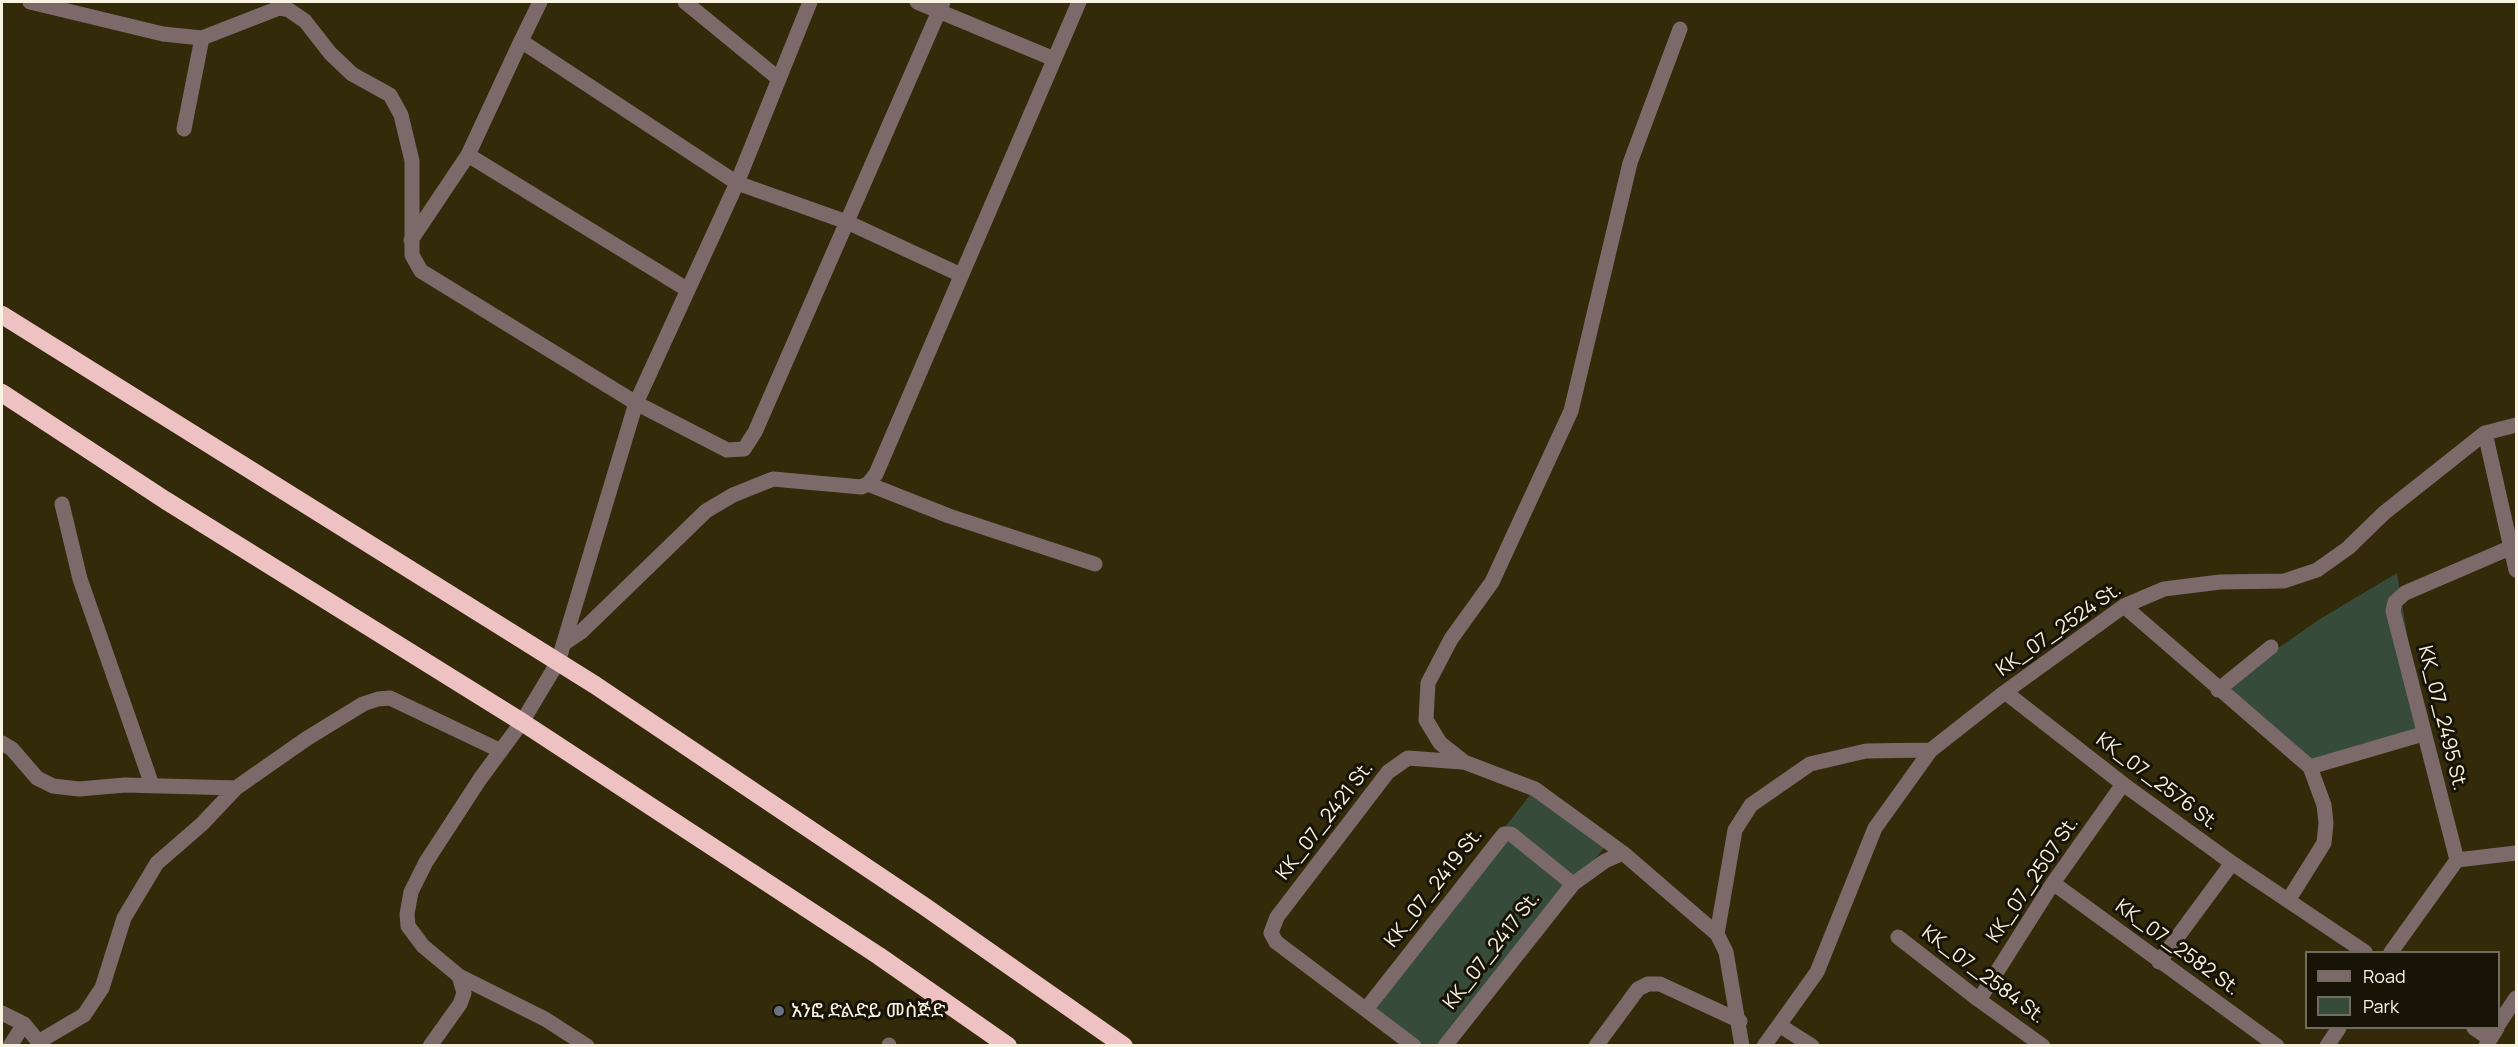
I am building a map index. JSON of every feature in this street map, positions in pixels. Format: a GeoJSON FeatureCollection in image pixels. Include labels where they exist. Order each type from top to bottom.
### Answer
{"type":"FeatureCollection","features":[{"type":"Feature","properties":{"kind":"highway"},"geometry":{"type":"LineString","coordinates":[[2,315],[558,662],[883,878],[1124,1046]]}},
{"type":"Feature","properties":{"kind":"highway"},"geometry":{"type":"LineString","coordinates":[[2,393],[165,500],[522,722],[813,913],[1008,1046]]}},
{"type":"Feature","properties":{"kind":"street"},"geometry":{"type":"LineString","coordinates":[[30,2],[163,34],[202,38],[279,8],[290,10],[304,21],[330,53],[352,74],[390,95],[401,115],[412,161],[412,255],[421,271],[636,403],[727,450],[744,449],[755,432],[941,7]]}},
{"type":"Feature","properties":{"kind":"street"},"geometry":{"type":"LineString","coordinates":[[411,240],[468,154],[540,2]]}},
{"type":"Feature","properties":{"kind":"street"},"geometry":{"type":"LineString","coordinates":[[685,2],[779,79]]}},
{"type":"Feature","properties":{"kind":"street"},"geometry":{"type":"LineString","coordinates":[[587,1046],[545,1019],[459,976],[423,946],[408,926],[411,892],[426,862],[522,722],[558,662],[566,642],[636,403],[737,183],[810,2]]}},
{"type":"Feature","properties":{"kind":"street"},"geometry":{"type":"LineString","coordinates":[[917,2],[941,7],[1054,59]]}},
{"type":"Feature","properties":{"kind":"street"},"geometry":{"type":"LineString","coordinates":[[566,642],[581,632],[706,511],[733,495],[773,479],[861,488],[868,484],[876,474],[1079,2]]}},
{"type":"Feature","properties":{"kind":"street"},"geometry":{"type":"LineString","coordinates":[[1680,29],[1666,74],[1648,109],[1630,162],[1571,411],[1492,582],[1451,639],[1428,683],[1426,720],[1440,743],[1464,762],[1535,789],[1623,852],[1717,934],[1726,952],[1740,1021],[1742,1046]]}},
{"type":"Feature","properties":{"kind":"street"},"geometry":{"type":"LineString","coordinates":[[183,129],[202,38]]}},
{"type":"Feature","properties":{"kind":"street"},"geometry":{"type":"LineString","coordinates":[[521,41],[737,183],[847,222],[961,275]]}},
{"type":"Feature","properties":{"kind":"street"},"geometry":{"type":"LineString","coordinates":[[468,154],[688,290]]}},
{"type":"Feature","properties":{"kind":"street","name":"KK_07_2524 St."},"geometry":{"type":"LineString","coordinates":[[1764,1046],[1817,972],[1875,828],[1931,750],[2124,606],[2164,589],[2220,582],[2283,582],[2317,570],[2348,548],[2384,513],[2420,487],[2485,433],[2517,425]]}},
{"type":"Feature","properties":{"kind":"street"},"geometry":{"type":"LineString","coordinates":[[2485,433],[2517,570]]}},
{"type":"Feature","properties":{"kind":"street"},"geometry":{"type":"LineString","coordinates":[[868,484],[949,516],[1095,564]]}},
{"type":"Feature","properties":{"kind":"street"},"geometry":{"type":"LineString","coordinates":[[62,504],[80,579],[152,785]]}},
{"type":"Feature","properties":{"kind":"street","name":"KK_07_2495 St."},"geometry":{"type":"LineString","coordinates":[[2457,860],[2393,610],[2395,602],[2405,592],[2512,547]]}},
{"type":"Feature","properties":{"kind":"street"},"geometry":{"type":"LineString","coordinates":[[2124,606],[2218,690],[2310,767],[2324,804],[2326,823],[2324,843],[2289,899]]}},
{"type":"Feature","properties":{"kind":"street"},"geometry":{"type":"LineString","coordinates":[[2218,690],[2271,647]]}},
{"type":"Feature","properties":{"kind":"street","name":"KK_07_2576 St."},"geometry":{"type":"LineString","coordinates":[[2006,692],[2123,784],[2232,863],[2364,951]]}},
{"type":"Feature","properties":{"kind":"street"},"geometry":{"type":"LineString","coordinates":[[2,1013],[24,1024],[41,1043],[84,1015],[102,988],[124,918],[157,863],[202,824],[236,788],[306,739],[363,704],[390,698],[501,751]]}},
{"type":"Feature","properties":{"kind":"street"},"geometry":{"type":"LineString","coordinates":[[2310,767],[2423,734]]}},
{"type":"Feature","properties":{"kind":"street"},"geometry":{"type":"LineString","coordinates":[[2,743],[12,749],[37,778],[53,786],[79,789],[125,785],[236,788]]}},
{"type":"Feature","properties":{"kind":"street"},"geometry":{"type":"LineString","coordinates":[[1717,934],[1735,830],[1750,805],[1810,765],[1866,750],[1931,750]]}},
{"type":"Feature","properties":{"kind":"street","name":"KK_07_2421 St."},"geometry":{"type":"LineString","coordinates":[[1367,1008],[1276,942],[1271,933],[1277,917],[1388,772],[1408,758],[1464,762]]}},
{"type":"Feature","properties":{"kind":"street","name":"KK_07_2507 St."},"geometry":{"type":"LineString","coordinates":[[1979,1000],[2053,883],[2123,784]]}},
{"type":"Feature","properties":{"kind":"street","name":"KK_07_2419 St."},"geometry":{"type":"LineString","coordinates":[[1367,1008],[1504,834],[1511,834],[1573,884]]}},
{"type":"Feature","properties":{"kind":"street","name":"KK_07_2417 St."},"geometry":{"type":"LineString","coordinates":[[1445,1046],[1573,884],[1623,852]]}},
{"type":"Feature","properties":{"kind":"street"},"geometry":{"type":"LineString","coordinates":[[2392,951],[2457,860],[2517,854]]}},
{"type":"Feature","properties":{"kind":"street"},"geometry":{"type":"LineString","coordinates":[[2159,962],[2232,863]]}},
{"type":"Feature","properties":{"kind":"street","name":"KK_07_2582 St."},"geometry":{"type":"LineString","coordinates":[[2053,883],[2277,1046]]}},
{"type":"Feature","properties":{"kind":"street","name":"KK_07_2584 St."},"geometry":{"type":"LineString","coordinates":[[1898,937],[2043,1046]]}},
{"type":"Feature","properties":{"kind":"street"},"geometry":{"type":"LineString","coordinates":[[430,1046],[460,1005],[464,993],[459,976]]}},
{"type":"Feature","properties":{"kind":"street"},"geometry":{"type":"LineString","coordinates":[[1596,1046],[1638,989],[1648,984],[1660,984],[1740,1021]]}},
{"type":"Feature","properties":{"kind":"street"},"geometry":{"type":"LineString","coordinates":[[2500,1024],[2517,998]]}},
{"type":"Feature","properties":{"kind":"street"},"geometry":{"type":"LineString","coordinates":[[1367,1008],[1414,1046]]}},
{"type":"Feature","properties":{"kind":"street"},"geometry":{"type":"LineString","coordinates":[[10,1046],[24,1024]]}},
{"type":"Feature","properties":{"kind":"street"},"geometry":{"type":"LineString","coordinates":[[1779,1025],[1812,1046]]}},
{"type":"Feature","properties":{"kind":"street"},"geometry":{"type":"LineString","coordinates":[[2327,1046],[2338,1029]]}},
{"type":"Feature","properties":{"kind":"street"},"geometry":{"type":"LineString","coordinates":[[2477,1029],[2493,1034]]}},
{"type":"Feature","properties":{"kind":"green space"},"geometry":{"type":"Polygon","coordinates":[[[2397,573],[2423,734],[2310,767],[2218,690],[2320,619],[2397,573]]]}},
{"type":"Feature","properties":{"kind":"green space"},"geometry":{"type":"Polygon","coordinates":[[[1538,785],[1609,842],[1444,1045],[1413,1045],[1364,1006],[1538,785]]]}},
{"type":"Feature","properties":{"kind":"place","name":"አንፎ ድልድይ መስጅድ"},"geometry":{"type":"Point","coordinates":[779,1011]}}]}
